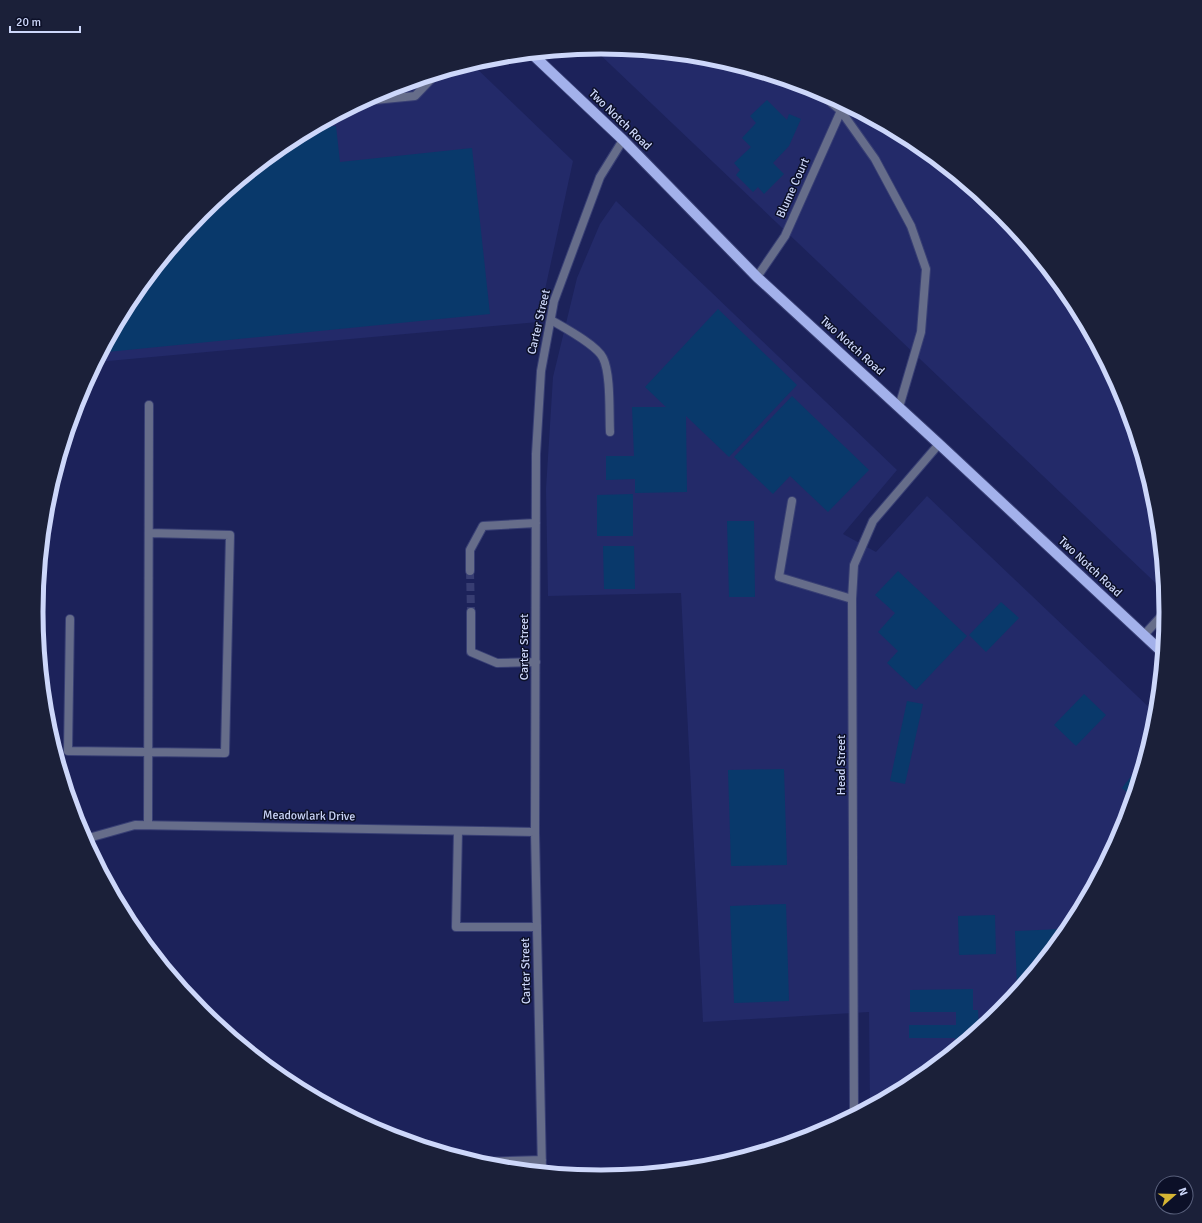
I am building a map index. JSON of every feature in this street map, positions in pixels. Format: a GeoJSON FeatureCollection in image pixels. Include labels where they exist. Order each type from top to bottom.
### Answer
{"type":"FeatureCollection","features":[{"type":"Feature","properties":{"kind":"main road","name":"Two Notch Road"},"geometry":{"type":"LineString","coordinates":[[536,57],[624,140],[757,277],[1158,648]]}},
{"type":"Feature","properties":{"kind":"street"},"geometry":{"type":"LineString","coordinates":[[379,100],[415,96],[429,81]]}},
{"type":"Feature","properties":{"kind":"street"},"geometry":{"type":"LineString","coordinates":[[842,108],[875,159],[912,226],[926,269],[921,332],[899,407]]}},
{"type":"Feature","properties":{"kind":"street","name":"Blume Court"},"geometry":{"type":"LineString","coordinates":[[757,277],[785,236],[842,108]]}},
{"type":"Feature","properties":{"kind":"street","name":"Carter Street"},"geometry":{"type":"LineString","coordinates":[[542,1166],[535,832],[536,454],[541,371],[554,301],[600,177],[624,140]]}},
{"type":"Feature","properties":{"kind":"street"},"geometry":{"type":"LineString","coordinates":[[551,320],[582,338],[603,357],[609,390],[610,432]]}},
{"type":"Feature","properties":{"kind":"street"},"geometry":{"type":"LineString","coordinates":[[148,825],[149,405]]}},
{"type":"Feature","properties":{"kind":"street","name":"Head Street"},"geometry":{"type":"LineString","coordinates":[[854,1109],[852,599],[854,565],[873,521],[939,444]]}},
{"type":"Feature","properties":{"kind":"street"},"geometry":{"type":"LineString","coordinates":[[792,501],[779,577],[852,599]]}},
{"type":"Feature","properties":{"kind":"street"},"geometry":{"type":"LineString","coordinates":[[470,571],[470,550],[483,526],[536,523]]}},
{"type":"Feature","properties":{"kind":"street"},"geometry":{"type":"LineString","coordinates":[[70,619],[68,751],[225,753],[230,535],[148,533]]}},
{"type":"Feature","properties":{"kind":"street"},"geometry":{"type":"LineString","coordinates":[[471,612],[471,652],[497,664],[536,662]]}},
{"type":"Feature","properties":{"kind":"street"},"geometry":{"type":"LineString","coordinates":[[1144,635],[1159,619]]}},
{"type":"Feature","properties":{"kind":"street","name":"Meadowlark Drive"},"geometry":{"type":"LineString","coordinates":[[91,837],[135,825],[535,832]]}},
{"type":"Feature","properties":{"kind":"street"},"geometry":{"type":"LineString","coordinates":[[458,831],[456,927],[537,927]]}},
{"type":"Feature","properties":{"kind":"street"},"geometry":{"type":"LineString","coordinates":[[505,1161],[542,1160]]}},
{"type":"Feature","properties":{"kind":"shaded area"},"geometry":{"type":"Polygon","coordinates":[[[599,54],[674,58],[710,64],[780,83],[815,96],[880,128],[911,148],[941,169],[996,217],[1044,272],[1065,301],[1084,333],[1117,398],[1140,467],[1148,503],[1154,539],[1158,586],[599,54]]]}},
{"type":"Feature","properties":{"kind":"shaded area"},"geometry":{"type":"Polygon","coordinates":[[[476,68],[573,161],[538,322],[103,361],[118,332],[137,301],[181,244],[206,217],[261,169],[322,128],[354,111],[387,96],[422,83],[476,68]]]}},
{"type":"Feature","properties":{"kind":"shaded area"},"geometry":{"type":"Polygon","coordinates":[[[616,201],[897,470],[843,534],[876,552],[927,496],[1150,708],[1140,756],[1117,825],[1084,891],[1065,922],[1021,979],[996,1006],[969,1031],[941,1054],[911,1075],[870,1100],[869,1012],[703,1022],[681,593],[548,596],[546,489],[553,377],[577,278],[600,224],[616,201]]]}},
{"type":"Feature","properties":{"kind":"building"},"geometry":{"type":"Polygon","coordinates":[[[767,100],[787,120],[789,114],[801,119],[789,146],[773,163],[784,174],[764,194],[758,187],[753,192],[736,175],[740,170],[734,163],[751,147],[742,138],[756,123],[750,116],[767,100]]]}},
{"type":"Feature","properties":{"kind":"building"},"geometry":{"type":"Polygon","coordinates":[[[336,126],[340,162],[472,148],[490,314],[108,352],[137,301],[158,272],[206,217],[261,169],[324,127],[336,126]]]}},
{"type":"Feature","properties":{"kind":"building"},"geometry":{"type":"Polygon","coordinates":[[[718,309],[797,385],[729,457],[686,416],[687,492],[635,493],[635,479],[606,480],[606,456],[634,456],[632,407],[666,407],[645,387],[718,309]]]}},
{"type":"Feature","properties":{"kind":"building"},"geometry":{"type":"Polygon","coordinates":[[[792,396],[869,470],[828,512],[790,476],[773,494],[734,457],[792,396]]]}},
{"type":"Feature","properties":{"kind":"building"},"geometry":{"type":"Polygon","coordinates":[[[633,494],[633,536],[597,536],[597,495],[633,494]]]}},
{"type":"Feature","properties":{"kind":"building"},"geometry":{"type":"Polygon","coordinates":[[[727,521],[754,521],[755,597],[729,597],[727,521]]]}},
{"type":"Feature","properties":{"kind":"building"},"geometry":{"type":"Polygon","coordinates":[[[603,546],[634,546],[635,589],[604,589],[603,546]]]}},
{"type":"Feature","properties":{"kind":"building"},"geometry":{"type":"Polygon","coordinates":[[[898,571],[967,636],[916,690],[887,663],[898,651],[878,632],[895,613],[875,595],[898,571]]]}},
{"type":"Feature","properties":{"kind":"building"},"geometry":{"type":"Polygon","coordinates":[[[1001,602],[1019,618],[986,652],[969,635],[1001,602]]]}},
{"type":"Feature","properties":{"kind":"building"},"geometry":{"type":"Polygon","coordinates":[[[1084,694],[1106,715],[1076,746],[1054,725],[1084,694]]]}},
{"type":"Feature","properties":{"kind":"building"},"geometry":{"type":"Polygon","coordinates":[[[907,701],[923,704],[905,784],[890,781],[907,701]]]}},
{"type":"Feature","properties":{"kind":"building"},"geometry":{"type":"Polygon","coordinates":[[[784,769],[787,865],[731,866],[728,770],[784,769]]]}},
{"type":"Feature","properties":{"kind":"building"},"geometry":{"type":"Polygon","coordinates":[[[1135,771],[1128,794],[1122,788],[1135,771]]]}},
{"type":"Feature","properties":{"kind":"building"},"geometry":{"type":"Polygon","coordinates":[[[786,904],[789,1001],[734,1003],[730,906],[786,904]]]}},
{"type":"Feature","properties":{"kind":"building"},"geometry":{"type":"Polygon","coordinates":[[[995,915],[996,954],[959,955],[958,916],[995,915]]]}},
{"type":"Feature","properties":{"kind":"building"},"geometry":{"type":"Polygon","coordinates":[[[1060,929],[1017,984],[1015,931],[1060,929]]]}},
{"type":"Feature","properties":{"kind":"building"},"geometry":{"type":"Polygon","coordinates":[[[973,989],[973,1010],[978,1010],[979,1022],[955,1042],[955,1038],[909,1038],[909,1025],[956,1025],[956,1012],[910,1012],[910,990],[973,989]]]}},
{"type":"Feature","properties":{"kind":"tunnel"},"geometry":{"type":"LineString","coordinates":[[470,571],[471,612]]}}]}
